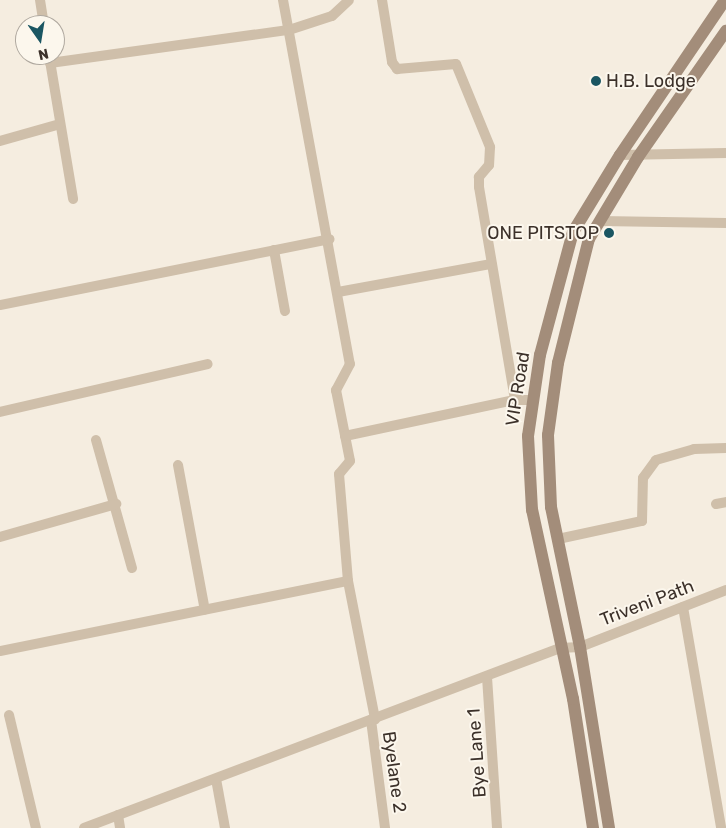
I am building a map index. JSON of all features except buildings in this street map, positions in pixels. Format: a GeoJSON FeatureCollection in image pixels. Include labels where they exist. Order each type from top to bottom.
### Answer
{"type":"FeatureCollection","features":[{"type":"Feature","properties":{"kind":"main road","name":"VIP Road"},"geometry":{"type":"LineString","coordinates":[[593,828],[573,699],[560,648],[532,510],[528,436],[540,355],[573,232],[620,155],[725,0]]}},
{"type":"Feature","properties":{"kind":"main road","name":"VIP Road"},"geometry":{"type":"LineString","coordinates":[[609,828],[580,646],[552,507],[548,435],[558,363],[589,239],[638,156],[726,31]]}},
{"type":"Feature","properties":{"kind":"street"},"geometry":{"type":"LineString","coordinates":[[40,0],[42,15]]}},
{"type":"Feature","properties":{"kind":"street","name":"Byelane 2"},"geometry":{"type":"LineString","coordinates":[[284,0],[329,239],[350,364],[336,390],[350,461],[340,474],[348,581],[373,720],[385,828]]}},
{"type":"Feature","properties":{"kind":"street"},"geometry":{"type":"LineString","coordinates":[[65,57],[289,30],[332,16],[349,0]]}},
{"type":"Feature","properties":{"kind":"street"},"geometry":{"type":"LineString","coordinates":[[382,0],[392,62],[397,69],[450,62],[456,64],[490,147],[489,165],[480,177],[479,187],[515,400]]}},
{"type":"Feature","properties":{"kind":"street"},"geometry":{"type":"LineString","coordinates":[[51,65],[73,199]]}},
{"type":"Feature","properties":{"kind":"street"},"geometry":{"type":"LineString","coordinates":[[0,141],[60,124]]}},
{"type":"Feature","properties":{"kind":"street"},"geometry":{"type":"LineString","coordinates":[[620,155],[726,153]]}},
{"type":"Feature","properties":{"kind":"street"},"geometry":{"type":"LineString","coordinates":[[600,221],[726,223]]}},
{"type":"Feature","properties":{"kind":"street"},"geometry":{"type":"LineString","coordinates":[[0,305],[329,239]]}},
{"type":"Feature","properties":{"kind":"street"},"geometry":{"type":"LineString","coordinates":[[274,250],[285,311]]}},
{"type":"Feature","properties":{"kind":"street"},"geometry":{"type":"LineString","coordinates":[[338,292],[491,264]]}},
{"type":"Feature","properties":{"kind":"street"},"geometry":{"type":"LineString","coordinates":[[0,412],[208,364]]}},
{"type":"Feature","properties":{"kind":"street"},"geometry":{"type":"LineString","coordinates":[[345,436],[515,400],[534,400]]}},
{"type":"Feature","properties":{"kind":"street"},"geometry":{"type":"LineString","coordinates":[[96,440],[116,504],[132,568]]}},
{"type":"Feature","properties":{"kind":"street"},"geometry":{"type":"LineString","coordinates":[[558,539],[642,521],[643,478],[656,460],[694,449],[726,448]]}},
{"type":"Feature","properties":{"kind":"street"},"geometry":{"type":"LineString","coordinates":[[178,465],[205,610]]}},
{"type":"Feature","properties":{"kind":"street"},"geometry":{"type":"LineString","coordinates":[[0,537],[116,504]]}},
{"type":"Feature","properties":{"kind":"street"},"geometry":{"type":"LineString","coordinates":[[0,651],[348,581]]}},
{"type":"Feature","properties":{"kind":"street","name":"Triveni Path"},"geometry":{"type":"LineString","coordinates":[[84,828],[560,648],[580,646],[726,590]]}},
{"type":"Feature","properties":{"kind":"street"},"geometry":{"type":"LineString","coordinates":[[683,607],[721,828]]}},
{"type":"Feature","properties":{"kind":"street","name":"Bye Lane 1"},"geometry":{"type":"LineString","coordinates":[[487,677],[498,828]]}},
{"type":"Feature","properties":{"kind":"street"},"geometry":{"type":"LineString","coordinates":[[9,715],[36,828]]}},
{"type":"Feature","properties":{"kind":"street"},"geometry":{"type":"LineString","coordinates":[[216,779],[225,828]]}},
{"type":"Feature","properties":{"kind":"street"},"geometry":{"type":"LineString","coordinates":[[118,816],[120,828]]}},
{"type":"Feature","properties":{"kind":"place","name":"H.B. Lodge"},"geometry":{"type":"Point","coordinates":[596,81]}},
{"type":"Feature","properties":{"kind":"place","name":"ONE PITSTOP"},"geometry":{"type":"Point","coordinates":[609,233]}}]}
